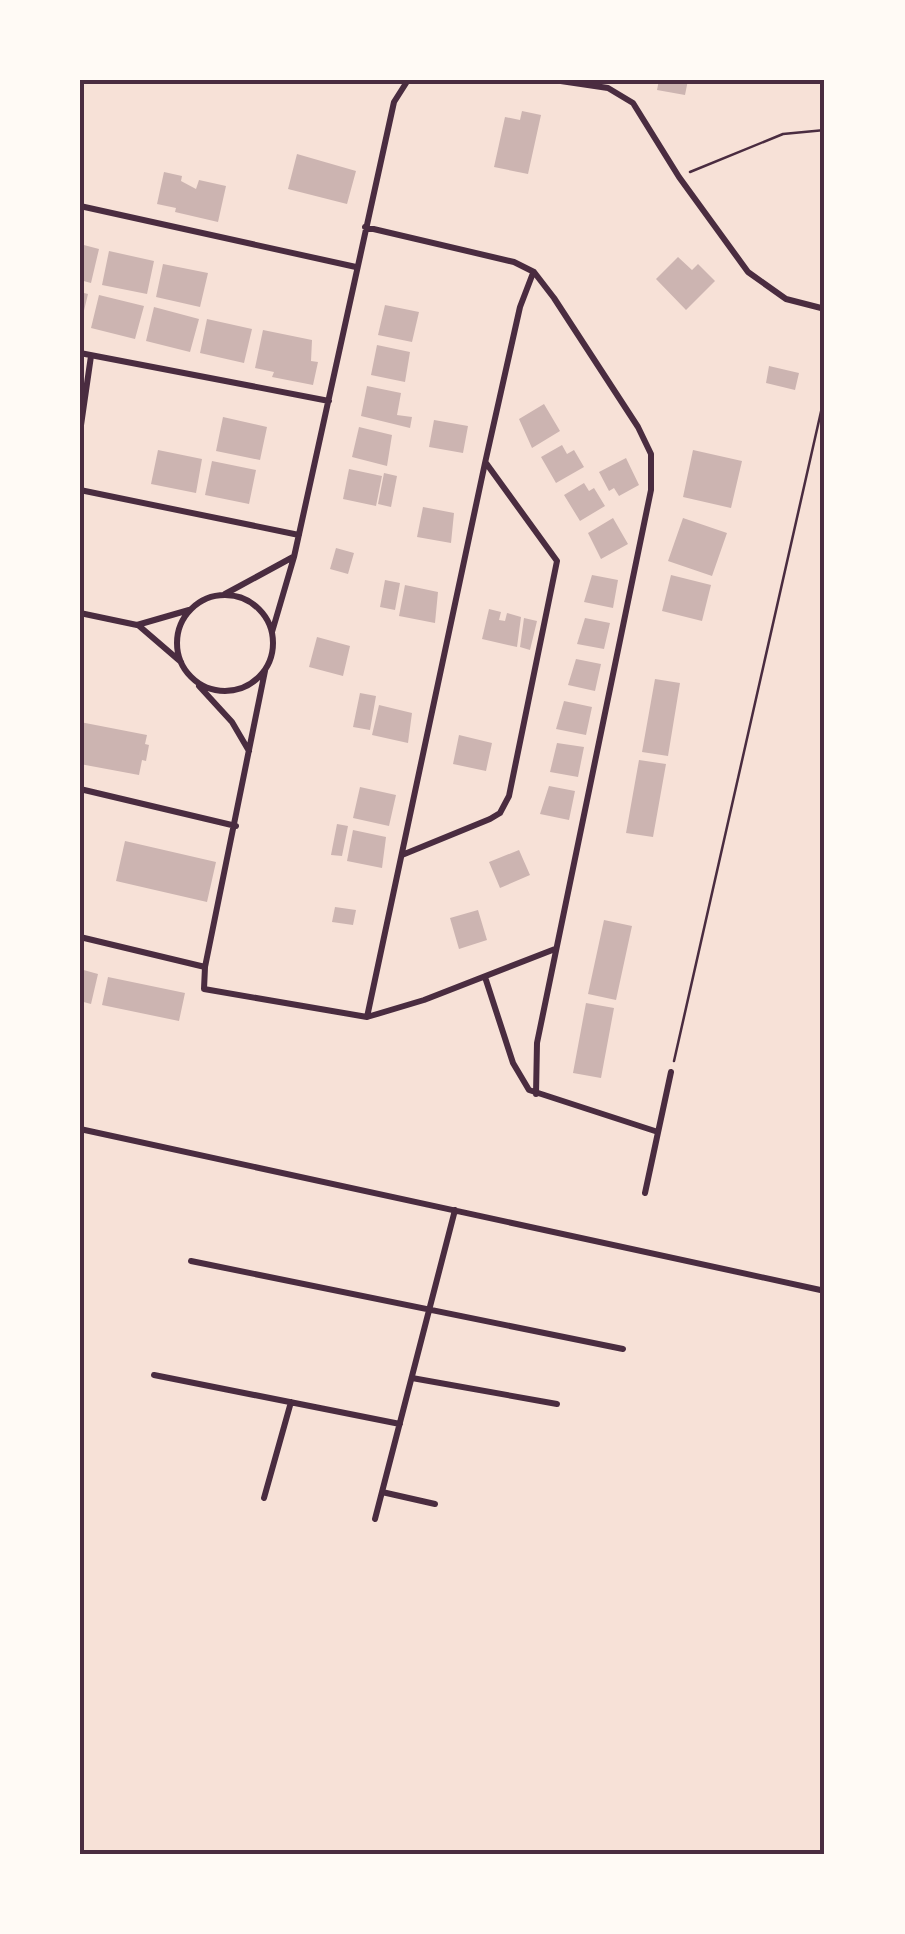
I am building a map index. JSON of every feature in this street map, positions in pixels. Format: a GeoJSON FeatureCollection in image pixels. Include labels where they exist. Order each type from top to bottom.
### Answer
{"type":"FeatureCollection","features":[{"type":"Feature","properties":{"kind":"street"},"geometry":{"type":"LineString","coordinates":[[196,682],[220,692],[233,691],[256,680],[271,659],[272,632],[294,557],[394,102],[408,80]]}},
{"type":"Feature","properties":{"kind":"street"},"geometry":{"type":"LineString","coordinates":[[554,80],[608,88],[633,103],[679,177],[748,272],[786,299],[825,308]]}},
{"type":"Feature","properties":{"kind":"street"},"geometry":{"type":"LineString","coordinates":[[80,206],[356,266]]}},
{"type":"Feature","properties":{"kind":"street"},"geometry":{"type":"LineString","coordinates":[[365,227],[514,262],[534,272],[638,427],[653,466],[594,775],[537,1043],[536,1094]]}},
{"type":"Feature","properties":{"kind":"street"},"geometry":{"type":"LineString","coordinates":[[367,1017],[485,462],[520,307],[534,272]]}},
{"type":"Feature","properties":{"kind":"street"},"geometry":{"type":"LineString","coordinates":[[80,354],[329,402]]}},
{"type":"Feature","properties":{"kind":"street"},"geometry":{"type":"LineString","coordinates":[[80,432],[91,356]]}},
{"type":"Feature","properties":{"kind":"street"},"geometry":{"type":"LineString","coordinates":[[400,856],[500,813],[513,777],[557,561],[485,462]]}},
{"type":"Feature","properties":{"kind":"street"},"geometry":{"type":"LineString","coordinates":[[80,490],[299,535]]}},
{"type":"Feature","properties":{"kind":"street"},"geometry":{"type":"LineString","coordinates":[[224,594],[294,557]]}},
{"type":"Feature","properties":{"kind":"street"},"geometry":{"type":"LineString","coordinates":[[80,613],[136,624],[190,609],[212,596],[235,595],[263,612],[272,632]]}},
{"type":"Feature","properties":{"kind":"street"},"geometry":{"type":"LineString","coordinates":[[180,662],[177,634],[190,609]]}},
{"type":"Feature","properties":{"kind":"street"},"geometry":{"type":"LineString","coordinates":[[136,624],[180,662],[242,735],[250,752]]}},
{"type":"Feature","properties":{"kind":"street"},"geometry":{"type":"LineString","coordinates":[[265,670],[204,989],[367,1017],[486,977],[556,948]]}},
{"type":"Feature","properties":{"kind":"street"},"geometry":{"type":"LineString","coordinates":[[80,789],[236,826]]}},
{"type":"Feature","properties":{"kind":"street"},"geometry":{"type":"LineString","coordinates":[[80,937],[206,967]]}},
{"type":"Feature","properties":{"kind":"street"},"geometry":{"type":"LineString","coordinates":[[486,977],[518,1075],[536,1094],[658,1132]]}},
{"type":"Feature","properties":{"kind":"street"},"geometry":{"type":"LineString","coordinates":[[644,1193],[671,1072]]}},
{"type":"Feature","properties":{"kind":"street"},"geometry":{"type":"LineString","coordinates":[[80,1130],[825,1292]]}},
{"type":"Feature","properties":{"kind":"street"},"geometry":{"type":"LineString","coordinates":[[375,1519],[455,1210]]}},
{"type":"Feature","properties":{"kind":"street"},"geometry":{"type":"LineString","coordinates":[[191,1261],[623,1350]]}},
{"type":"Feature","properties":{"kind":"street"},"geometry":{"type":"LineString","coordinates":[[154,1374],[400,1424]]}},
{"type":"Feature","properties":{"kind":"street"},"geometry":{"type":"LineString","coordinates":[[412,1378],[556,1404]]}},
{"type":"Feature","properties":{"kind":"street"},"geometry":{"type":"LineString","coordinates":[[264,1498],[290,1402]]}},
{"type":"Feature","properties":{"kind":"street"},"geometry":{"type":"LineString","coordinates":[[382,1492],[435,1504]]}},
{"type":"Feature","properties":{"kind":"path"},"geometry":{"type":"LineString","coordinates":[[679,177],[783,134],[825,130]]}},
{"type":"Feature","properties":{"kind":"path"},"geometry":{"type":"LineString","coordinates":[[671,1072],[825,394]]}},
{"type":"Feature","properties":{"kind":"building"},"geometry":{"type":"Polygon","coordinates":[[[659,80],[688,80],[685,95],[657,90],[659,80]]]}},
{"type":"Feature","properties":{"kind":"building"},"geometry":{"type":"Polygon","coordinates":[[[522,111],[541,115],[528,174],[494,167],[505,117],[520,120],[522,111]]]}},
{"type":"Feature","properties":{"kind":"building"},"geometry":{"type":"Polygon","coordinates":[[[297,154],[356,171],[347,204],[288,189],[297,154]]]}},
{"type":"Feature","properties":{"kind":"building"},"geometry":{"type":"Polygon","coordinates":[[[164,172],[182,176],[181,181],[196,189],[199,180],[226,186],[218,222],[157,204],[164,172]]]}},
{"type":"Feature","properties":{"kind":"building"},"geometry":{"type":"Polygon","coordinates":[[[80,244],[99,249],[91,283],[80,280],[80,244]]]}},
{"type":"Feature","properties":{"kind":"building"},"geometry":{"type":"Polygon","coordinates":[[[109,251],[154,261],[147,294],[102,285],[109,251]]]}},
{"type":"Feature","properties":{"kind":"building"},"geometry":{"type":"Polygon","coordinates":[[[678,257],[692,270],[698,264],[715,281],[686,310],[656,279],[678,257]]]}},
{"type":"Feature","properties":{"kind":"building"},"geometry":{"type":"Polygon","coordinates":[[[163,264],[208,273],[200,307],[156,297],[163,264]]]}},
{"type":"Feature","properties":{"kind":"building"},"geometry":{"type":"Polygon","coordinates":[[[80,292],[88,294],[81,323],[80,322],[80,292]]]}},
{"type":"Feature","properties":{"kind":"building"},"geometry":{"type":"Polygon","coordinates":[[[99,295],[144,306],[135,339],[91,328],[99,295]]]}},
{"type":"Feature","properties":{"kind":"building"},"geometry":{"type":"Polygon","coordinates":[[[385,305],[419,312],[412,342],[378,335],[385,305]]]}},
{"type":"Feature","properties":{"kind":"building"},"geometry":{"type":"Polygon","coordinates":[[[154,307],[199,319],[190,352],[146,341],[154,307]]]}},
{"type":"Feature","properties":{"kind":"building"},"geometry":{"type":"Polygon","coordinates":[[[207,319],[252,329],[244,363],[200,353],[207,319]]]}},
{"type":"Feature","properties":{"kind":"building"},"geometry":{"type":"Polygon","coordinates":[[[263,330],[312,340],[311,361],[318,362],[313,385],[272,377],[274,372],[255,368],[263,330]]]}},
{"type":"Feature","properties":{"kind":"building"},"geometry":{"type":"Polygon","coordinates":[[[377,345],[410,352],[405,382],[371,375],[377,345]]]}},
{"type":"Feature","properties":{"kind":"building"},"geometry":{"type":"Polygon","coordinates":[[[769,366],[799,373],[795,390],[766,383],[769,366]]]}},
{"type":"Feature","properties":{"kind":"building"},"geometry":{"type":"Polygon","coordinates":[[[367,386],[401,393],[397,415],[412,417],[410,428],[361,416],[367,386]]]}},
{"type":"Feature","properties":{"kind":"building"},"geometry":{"type":"Polygon","coordinates":[[[544,404],[560,431],[532,448],[519,419],[544,404]]]}},
{"type":"Feature","properties":{"kind":"building"},"geometry":{"type":"Polygon","coordinates":[[[223,417],[267,427],[260,460],[216,451],[223,417]]]}},
{"type":"Feature","properties":{"kind":"building"},"geometry":{"type":"Polygon","coordinates":[[[434,420],[468,426],[463,453],[429,447],[434,420]]]}},
{"type":"Feature","properties":{"kind":"building"},"geometry":{"type":"Polygon","coordinates":[[[359,427],[392,435],[387,466],[352,457],[359,427]]]}},
{"type":"Feature","properties":{"kind":"building"},"geometry":{"type":"Polygon","coordinates":[[[562,445],[567,454],[574,450],[584,467],[556,483],[541,457],[562,445]]]}},
{"type":"Feature","properties":{"kind":"building"},"geometry":{"type":"Polygon","coordinates":[[[158,450],[202,459],[196,493],[151,484],[158,450]]]}},
{"type":"Feature","properties":{"kind":"building"},"geometry":{"type":"Polygon","coordinates":[[[693,450],[742,461],[731,508],[683,497],[693,450]]]}},
{"type":"Feature","properties":{"kind":"building"},"geometry":{"type":"Polygon","coordinates":[[[626,458],[639,485],[619,496],[614,488],[609,491],[599,472],[626,458]]]}},
{"type":"Feature","properties":{"kind":"building"},"geometry":{"type":"Polygon","coordinates":[[[212,461],[256,470],[249,504],[205,495],[212,461]]]}},
{"type":"Feature","properties":{"kind":"building"},"geometry":{"type":"Polygon","coordinates":[[[349,469],[382,476],[376,506],[343,499],[349,469]]]}},
{"type":"Feature","properties":{"kind":"building"},"geometry":{"type":"Polygon","coordinates":[[[384,473],[397,476],[391,507],[378,504],[384,473]]]}},
{"type":"Feature","properties":{"kind":"building"},"geometry":{"type":"Polygon","coordinates":[[[584,483],[589,491],[594,488],[605,506],[580,521],[564,495],[584,483]]]}},
{"type":"Feature","properties":{"kind":"building"},"geometry":{"type":"Polygon","coordinates":[[[423,507],[454,513],[451,543],[417,537],[423,507]]]}},
{"type":"Feature","properties":{"kind":"building"},"geometry":{"type":"Polygon","coordinates":[[[613,518],[628,544],[601,559],[588,533],[613,518]]]}},
{"type":"Feature","properties":{"kind":"building"},"geometry":{"type":"Polygon","coordinates":[[[683,518],[727,533],[712,576],[668,561],[683,518]]]}},
{"type":"Feature","properties":{"kind":"building"},"geometry":{"type":"Polygon","coordinates":[[[336,548],[354,553],[348,574],[330,569],[336,548]]]}},
{"type":"Feature","properties":{"kind":"building"},"geometry":{"type":"Polygon","coordinates":[[[592,575],[618,580],[613,608],[584,602],[592,575]]]}},
{"type":"Feature","properties":{"kind":"building"},"geometry":{"type":"Polygon","coordinates":[[[671,575],[711,585],[702,621],[662,611],[671,575]]]}},
{"type":"Feature","properties":{"kind":"building"},"geometry":{"type":"Polygon","coordinates":[[[385,580],[400,583],[395,610],[380,607],[385,580]]]}},
{"type":"Feature","properties":{"kind":"building"},"geometry":{"type":"Polygon","coordinates":[[[405,585],[438,592],[435,623],[399,616],[405,585]]]}},
{"type":"Feature","properties":{"kind":"building"},"geometry":{"type":"Polygon","coordinates":[[[489,609],[501,612],[499,620],[505,621],[507,613],[521,617],[517,647],[482,639],[489,609]]]}},
{"type":"Feature","properties":{"kind":"building"},"geometry":{"type":"Polygon","coordinates":[[[524,618],[537,621],[530,650],[520,647],[524,618]]]}},
{"type":"Feature","properties":{"kind":"building"},"geometry":{"type":"Polygon","coordinates":[[[585,618],[610,623],[604,649],[577,644],[585,618]]]}},
{"type":"Feature","properties":{"kind":"building"},"geometry":{"type":"Polygon","coordinates":[[[317,637],[350,646],[343,676],[309,667],[317,637]]]}},
{"type":"Feature","properties":{"kind":"building"},"geometry":{"type":"Polygon","coordinates":[[[576,659],[601,664],[595,691],[568,685],[576,659]]]}},
{"type":"Feature","properties":{"kind":"building"},"geometry":{"type":"Polygon","coordinates":[[[655,679],[680,683],[668,756],[642,752],[655,679]]]}},
{"type":"Feature","properties":{"kind":"building"},"geometry":{"type":"Polygon","coordinates":[[[360,693],[376,696],[370,730],[353,727],[360,693]]]}},
{"type":"Feature","properties":{"kind":"building"},"geometry":{"type":"Polygon","coordinates":[[[564,701],[592,707],[586,735],[556,729],[564,701]]]}},
{"type":"Feature","properties":{"kind":"building"},"geometry":{"type":"Polygon","coordinates":[[[379,705],[412,713],[408,743],[372,735],[379,705]]]}},
{"type":"Feature","properties":{"kind":"building"},"geometry":{"type":"Polygon","coordinates":[[[80,722],[147,735],[146,761],[142,760],[139,775],[80,764],[80,722]]]}},
{"type":"Feature","properties":{"kind":"building"},"geometry":{"type":"Polygon","coordinates":[[[459,735],[492,743],[486,771],[453,764],[459,735]]]}},
{"type":"Feature","properties":{"kind":"building"},"geometry":{"type":"Polygon","coordinates":[[[557,743],[584,747],[578,777],[550,772],[557,743]]]}},
{"type":"Feature","properties":{"kind":"building"},"geometry":{"type":"Polygon","coordinates":[[[639,760],[666,764],[653,837],[626,833],[639,760]]]}},
{"type":"Feature","properties":{"kind":"building"},"geometry":{"type":"Polygon","coordinates":[[[549,786],[575,791],[569,820],[540,814],[549,786]]]}},
{"type":"Feature","properties":{"kind":"building"},"geometry":{"type":"Polygon","coordinates":[[[360,787],[396,795],[389,826],[353,818],[360,787]]]}},
{"type":"Feature","properties":{"kind":"building"},"geometry":{"type":"Polygon","coordinates":[[[337,824],[348,826],[342,856],[331,855],[337,824]]]}},
{"type":"Feature","properties":{"kind":"building"},"geometry":{"type":"Polygon","coordinates":[[[353,830],[386,837],[382,868],[347,861],[353,830]]]}},
{"type":"Feature","properties":{"kind":"building"},"geometry":{"type":"Polygon","coordinates":[[[125,841],[216,862],[207,902],[116,881],[125,841]]]}},
{"type":"Feature","properties":{"kind":"building"},"geometry":{"type":"Polygon","coordinates":[[[519,850],[530,875],[500,888],[489,862],[519,850]]]}},
{"type":"Feature","properties":{"kind":"building"},"geometry":{"type":"Polygon","coordinates":[[[335,907],[356,910],[353,925],[332,922],[335,907]]]}},
{"type":"Feature","properties":{"kind":"building"},"geometry":{"type":"Polygon","coordinates":[[[478,910],[487,940],[459,949],[450,918],[478,910]]]}},
{"type":"Feature","properties":{"kind":"building"},"geometry":{"type":"Polygon","coordinates":[[[604,920],[632,926],[616,1000],[588,994],[604,920]]]}},
{"type":"Feature","properties":{"kind":"building"},"geometry":{"type":"Polygon","coordinates":[[[80,969],[98,974],[91,1004],[80,1001],[80,969]]]}},
{"type":"Feature","properties":{"kind":"building"},"geometry":{"type":"Polygon","coordinates":[[[108,977],[185,993],[179,1021],[102,1005],[108,977]]]}},
{"type":"Feature","properties":{"kind":"building"},"geometry":{"type":"Polygon","coordinates":[[[586,1003],[614,1008],[601,1078],[573,1073],[586,1003]]]}}]}
